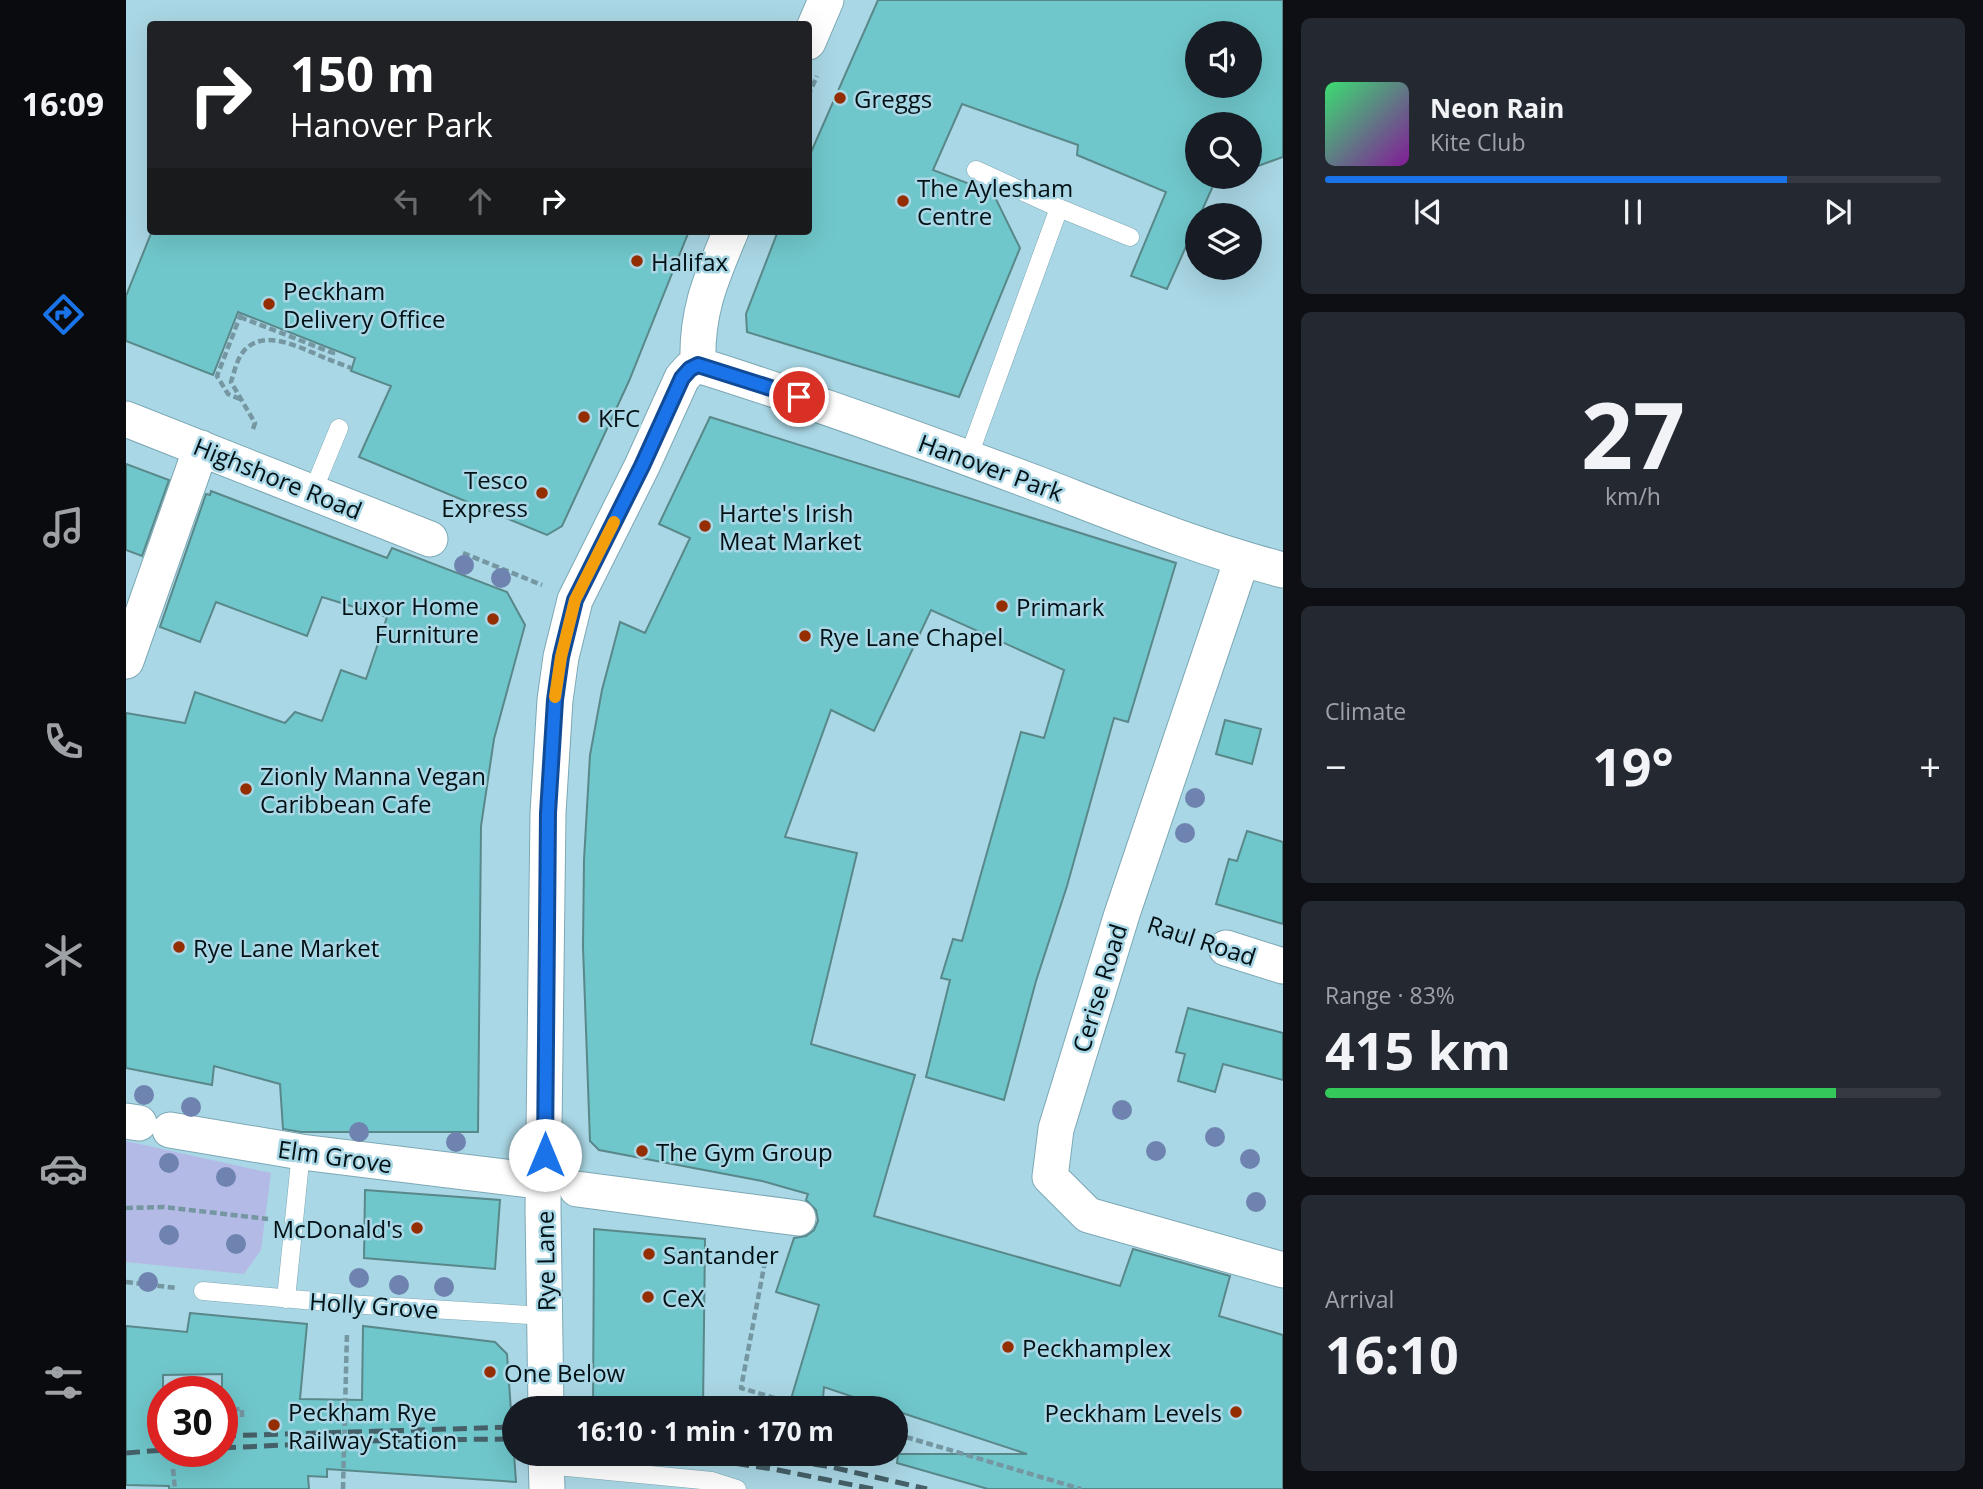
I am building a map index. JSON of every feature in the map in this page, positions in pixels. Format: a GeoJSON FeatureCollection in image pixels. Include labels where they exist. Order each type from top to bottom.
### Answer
{"type":"FeatureCollection","features":[{"type":"Feature","properties":{"kind":"street"},"geometry":{"type":"LineString","coordinates":[[812,33],[826,0]]}},
{"type":"Feature","properties":{"kind":"street"},"geometry":{"type":"LineString","coordinates":[[698,365],[697,336],[701,309],[729,235]]}},
{"type":"Feature","properties":{"kind":"street","name":"Hanover Park"},"geometry":{"type":"LineString","coordinates":[[698,365],[773,388],[968,458],[1223,554],[1283,570]]}},
{"type":"Feature","properties":{"kind":"street","name":"Rye Lane"},"geometry":{"type":"LineString","coordinates":[[546,1396],[543,1209],[561,1185],[548,813],[555,700],[561,657],[575,600],[642,466],[682,378],[698,365]]}},
{"type":"Feature","properties":{"kind":"street","name":"Highshore Road"},"geometry":{"type":"LineString","coordinates":[[126,419],[430,539]]}},
{"type":"Feature","properties":{"kind":"street"},"geometry":{"type":"LineString","coordinates":[[126,661],[201,448]]}},
{"type":"Feature","properties":{"kind":"street","name":"Cerise Road"},"geometry":{"type":"LineString","coordinates":[[1242,559],[1122,914],[1056,1129],[1050,1177],[1088,1215],[1283,1270]]}},
{"type":"Feature","properties":{"kind":"street","name":"Raul Road"},"geometry":{"type":"LineString","coordinates":[[1226,948],[1283,966]]}},
{"type":"Feature","properties":{"kind":"street","name":"Elm Grove"},"geometry":{"type":"LineString","coordinates":[[145,1125],[301,1153],[561,1185],[786,1217]]}},
{"type":"Feature","properties":{"kind":"lane"},"geometry":{"type":"LineString","coordinates":[[976,170],[1130,237]]}},
{"type":"Feature","properties":{"kind":"lane"},"geometry":{"type":"LineString","coordinates":[[968,458],[1059,208]]}},
{"type":"Feature","properties":{"kind":"lane"},"geometry":{"type":"LineString","coordinates":[[313,491],[339,428]]}},
{"type":"Feature","properties":{"kind":"lane"},"geometry":{"type":"LineString","coordinates":[[286,1299],[301,1153]]}},
{"type":"Feature","properties":{"kind":"lane","name":"Holly Grove"},"geometry":{"type":"LineString","coordinates":[[203,1291],[348,1304],[546,1316]]}},
{"type":"Feature","properties":{"kind":"lane"},"geometry":{"type":"LineString","coordinates":[[546,1470],[712,1481],[737,1489]]}},
{"type":"Feature","properties":{"kind":"path"},"geometry":{"type":"LineString","coordinates":[[240,399],[228,394],[217,376],[241,315],[333,353],[330,360]]}},
{"type":"Feature","properties":{"kind":"path"},"geometry":{"type":"LineString","coordinates":[[241,464],[255,423],[231,382],[241,355],[250,345],[267,339],[276,340],[351,368]]}},
{"type":"Feature","properties":{"kind":"path"},"geometry":{"type":"LineString","coordinates":[[430,539],[549,588]]}},
{"type":"Feature","properties":{"kind":"path","name":"Raul Road"},"geometry":{"type":"LineString","coordinates":[[1122,914],[1226,948]]}},
{"type":"Feature","properties":{"kind":"path"},"geometry":{"type":"LineString","coordinates":[[126,1208],[164,1207],[293,1222]]}},
{"type":"Feature","properties":{"kind":"path"},"geometry":{"type":"LineString","coordinates":[[768,1396],[741,1388],[786,1217]]}},
{"type":"Feature","properties":{"kind":"path"},"geometry":{"type":"LineString","coordinates":[[126,1282],[203,1291]]}},
{"type":"Feature","properties":{"kind":"path"},"geometry":{"type":"LineString","coordinates":[[343,1489],[348,1304]]}},
{"type":"Feature","properties":{"kind":"path"},"geometry":{"type":"LineString","coordinates":[[238,1409],[242,1409],[242,1418]]}},
{"type":"Feature","properties":{"kind":"path"},"geometry":{"type":"LineString","coordinates":[[908,1438],[1081,1489]]}},
{"type":"Feature","properties":{"kind":"path"},"geometry":{"type":"LineString","coordinates":[[173,1469],[175,1489]]}},
{"type":"Feature","properties":{"kind":"shaded area"},"geometry":{"type":"Polygon","coordinates":[[[126,1141],[271,1173],[261,1250],[244,1274],[126,1262],[126,1141]]]}},
{"type":"Feature","properties":{"kind":"building","name":"The Aylesham Centre"},"geometry":{"type":"Polygon","coordinates":[[[878,0],[1283,0],[1283,157],[1262,164],[1262,112],[1185,112],[1185,189],[1212,189],[1205,203],[1185,203],[1185,249],[1167,289],[1131,276],[1166,192],[1077,155],[1078,145],[962,104],[933,170],[993,193],[1020,248],[959,397],[747,332],[746,314],[776,235],[812,235],[812,150],[878,0]]]}},
{"type":"Feature","properties":{"kind":"building"},"geometry":{"type":"Polygon","coordinates":[[[150,235],[687,235],[629,381],[562,526],[547,535],[359,457],[391,386],[351,371],[355,358],[238,312],[213,375],[126,341],[126,296],[150,235]]]}},
{"type":"Feature","properties":{"kind":"building"},"geometry":{"type":"Polygon","coordinates":[[[710,417],[1176,563],[1128,722],[1114,718],[1067,886],[1036,981],[1004,1100],[926,1077],[950,980],[941,978],[953,939],[962,941],[1021,732],[1044,738],[1064,670],[931,610],[874,731],[831,710],[785,837],[857,853],[811,1044],[915,1075],[874,1216],[1120,1286],[1133,1249],[1230,1276],[1219,1316],[1283,1335],[1283,1489],[988,1489],[908,1466],[908,1454],[1027,1454],[908,1415],[908,1396],[851,1396],[824,1387],[823,1396],[792,1396],[819,1305],[776,1292],[794,1238],[806,1236],[814,1230],[818,1221],[816,1210],[806,1200],[808,1194],[762,1181],[599,1150],[590,1141],[583,947],[584,860],[590,755],[602,690],[620,622],[645,633],[690,538],[659,524],[710,417]]]}},
{"type":"Feature","properties":{"kind":"building"},"geometry":{"type":"Polygon","coordinates":[[[126,464],[169,480],[142,556],[126,550],[126,464]]]}},
{"type":"Feature","properties":{"kind":"building"},"geometry":{"type":"Polygon","coordinates":[[[211,491],[387,558],[392,548],[507,592],[525,625],[494,739],[481,826],[478,1132],[301,1132],[283,1129],[280,1084],[214,1066],[212,1085],[126,1068],[126,713],[185,723],[195,692],[285,723],[295,712],[322,721],[341,670],[366,679],[387,617],[322,597],[307,636],[216,602],[200,642],[160,627],[206,494],[210,495],[211,491]]]}},
{"type":"Feature","properties":{"kind":"building"},"geometry":{"type":"Polygon","coordinates":[[[1225,720],[1261,729],[1252,764],[1216,754],[1225,720]]]}},
{"type":"Feature","properties":{"kind":"building"},"geometry":{"type":"Polygon","coordinates":[[[1247,831],[1283,842],[1283,924],[1216,904],[1229,859],[1237,861],[1247,831]]]}},
{"type":"Feature","properties":{"kind":"building"},"geometry":{"type":"Polygon","coordinates":[[[1188,1008],[1283,1033],[1283,1080],[1223,1064],[1215,1092],[1178,1081],[1185,1054],[1176,1052],[1188,1008]]]}},
{"type":"Feature","properties":{"kind":"building","name":"McDonald's"},"geometry":{"type":"Polygon","coordinates":[[[365,1190],[500,1200],[495,1269],[364,1258],[365,1190]]]}},
{"type":"Feature","properties":{"kind":"building"},"geometry":{"type":"Polygon","coordinates":[[[594,1229],[705,1239],[703,1396],[593,1396],[594,1229]]]}},
{"type":"Feature","properties":{"kind":"building"},"geometry":{"type":"Polygon","coordinates":[[[190,1313],[307,1324],[300,1399],[362,1400],[363,1326],[495,1342],[507,1354],[510,1396],[502,1396],[502,1466],[515,1466],[516,1482],[327,1469],[327,1477],[308,1476],[309,1489],[169,1489],[169,1486],[126,1485],[126,1326],[187,1332],[190,1313]]]}},
{"type":"Feature","properties":{"kind":"railway"},"geometry":{"type":"LineString","coordinates":[[238,1436],[502,1427]]}},
{"type":"Feature","properties":{"kind":"railway"},"geometry":{"type":"LineString","coordinates":[[238,1447],[392,1440],[502,1439]]}},
{"type":"Feature","properties":{"kind":"railway"},"geometry":{"type":"LineString","coordinates":[[126,1453],[147,1451]]}},
{"type":"Feature","properties":{"kind":"railway"},"geometry":{"type":"LineString","coordinates":[[753,1466],[873,1489]]}},
{"type":"Feature","properties":{"kind":"railway"},"geometry":{"type":"LineString","coordinates":[[825,1466],[927,1489]]}},
{"type":"Feature","properties":{"kind":"slow traffic"},"geometry":{"type":"LineString","coordinates":[[555,697],[561,657],[575,600],[614,522]]}},
{"type":"Feature","properties":{"kind":"place","name":"Greggs"},"geometry":{"type":"Point","coordinates":[840,98]}},
{"type":"Feature","properties":{"kind":"place","name":"The Aylesham Centre"},"geometry":{"type":"Point","coordinates":[903,201]}},
{"type":"Feature","properties":{"kind":"place","name":"Halifax"},"geometry":{"type":"Point","coordinates":[637,261]}},
{"type":"Feature","properties":{"kind":"place","name":"Peckham Delivery Office"},"geometry":{"type":"Point","coordinates":[269,304]}},
{"type":"Feature","properties":{"kind":"place","name":"KFC"},"geometry":{"type":"Point","coordinates":[584,417]}},
{"type":"Feature","properties":{"kind":"place","name":"Tesco Express"},"geometry":{"type":"Point","coordinates":[542,493]}},
{"type":"Feature","properties":{"kind":"place","name":"Harte's Irish Meat Market"},"geometry":{"type":"Point","coordinates":[705,526]}},
{"type":"Feature","properties":{"kind":"place","name":"Primark"},"geometry":{"type":"Point","coordinates":[1002,606]}},
{"type":"Feature","properties":{"kind":"place","name":"Luxor Home Furniture"},"geometry":{"type":"Point","coordinates":[493,619]}},
{"type":"Feature","properties":{"kind":"place","name":"Rye Lane Chapel"},"geometry":{"type":"Point","coordinates":[805,636]}},
{"type":"Feature","properties":{"kind":"place","name":"Zionly Manna Vegan Caribbean Cafe"},"geometry":{"type":"Point","coordinates":[246,789]}},
{"type":"Feature","properties":{"kind":"place","name":"Rye Lane Market"},"geometry":{"type":"Point","coordinates":[179,947]}},
{"type":"Feature","properties":{"kind":"place","name":"The Gym Group"},"geometry":{"type":"Point","coordinates":[642,1151]}},
{"type":"Feature","properties":{"kind":"place","name":"McDonald's"},"geometry":{"type":"Point","coordinates":[417,1228]}},
{"type":"Feature","properties":{"kind":"place","name":"Santander"},"geometry":{"type":"Point","coordinates":[649,1254]}},
{"type":"Feature","properties":{"kind":"place","name":"CeX"},"geometry":{"type":"Point","coordinates":[648,1297]}},
{"type":"Feature","properties":{"kind":"place","name":"Peckhamplex"},"geometry":{"type":"Point","coordinates":[1008,1347]}},
{"type":"Feature","properties":{"kind":"place","name":"One Below"},"geometry":{"type":"Point","coordinates":[490,1372]}},
{"type":"Feature","properties":{"kind":"place","name":"Peckham Levels"},"geometry":{"type":"Point","coordinates":[1236,1412]}},
{"type":"Feature","properties":{"kind":"place","name":"Peckham Rye Railway Station"},"geometry":{"type":"Point","coordinates":[274,1425]}},
{"type":"Feature","properties":{"kind":"route"},"geometry":{"type":"LineString","coordinates":[[545,1155],[548,813],[555,700],[561,657],[575,600],[642,466],[682,378],[690,369],[698,365],[799,397]]}}]}
